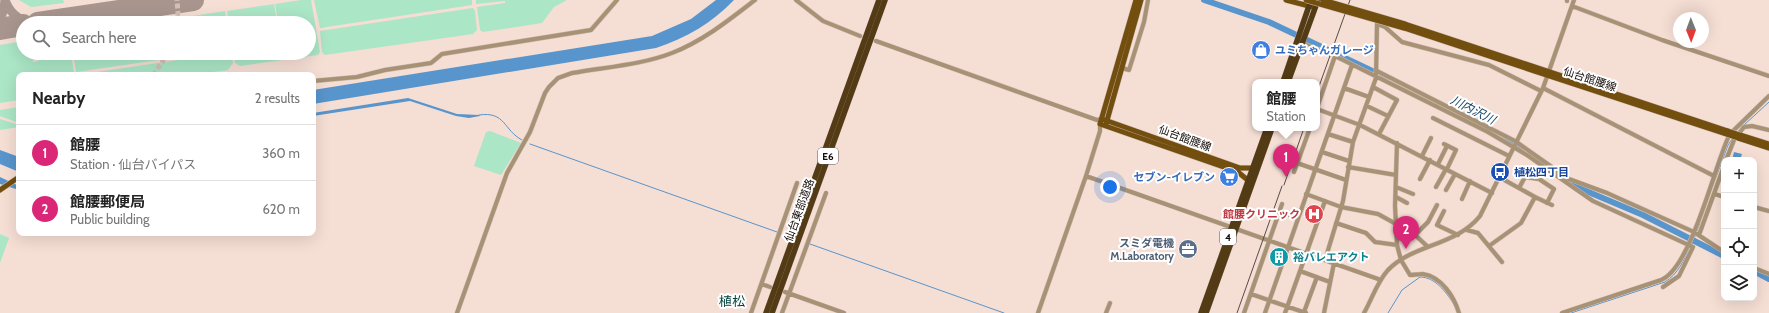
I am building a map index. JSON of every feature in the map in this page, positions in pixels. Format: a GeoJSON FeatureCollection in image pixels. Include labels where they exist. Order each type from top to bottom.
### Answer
{"type":"FeatureCollection","features":[{"type":"Feature","properties":{"kind":"highway","name":"仙台東部道路"},"geometry":{"type":"LineString","coordinates":[[766,313],[879,0]]}},
{"type":"Feature","properties":{"kind":"highway","name":"仙台東部道路"},"geometry":{"type":"LineString","coordinates":[[772,313],[885,0]]}},
{"type":"Feature","properties":{"kind":"highway"},"geometry":{"type":"LineString","coordinates":[[1289,79],[1312,4],[1318,0]]}},
{"type":"Feature","properties":{"kind":"highway"},"geometry":{"type":"LineString","coordinates":[[1284,79],[1302,38]]}},
{"type":"Feature","properties":{"kind":"highway","name":"4"},"geometry":{"type":"LineString","coordinates":[[1256,168],[1266,131]]}},
{"type":"Feature","properties":{"kind":"highway","name":"4"},"geometry":{"type":"LineString","coordinates":[[1201,313],[1271,131]]}},
{"type":"Feature","properties":{"kind":"highway","name":"4"},"geometry":{"type":"LineString","coordinates":[[1206,313],[1234,228]]}},
{"type":"Feature","properties":{"kind":"main road"},"geometry":{"type":"LineString","coordinates":[[1102,122],[1136,0]]}},
{"type":"Feature","properties":{"kind":"main road"},"geometry":{"type":"LineString","coordinates":[[1102,122],[1122,68],[1141,0]]}},
{"type":"Feature","properties":{"kind":"main road"},"geometry":{"type":"LineString","coordinates":[[1286,0],[1312,4]]}},
{"type":"Feature","properties":{"kind":"main road"},"geometry":{"type":"LineString","coordinates":[[1306,0],[1405,26]]}},
{"type":"Feature","properties":{"kind":"main road"},"geometry":{"type":"LineString","coordinates":[[1323,0],[1405,26]]}},
{"type":"Feature","properties":{"kind":"main road","name":"仙台館腰線"},"geometry":{"type":"LineString","coordinates":[[1405,26],[1738,136],[1769,148]]}},
{"type":"Feature","properties":{"kind":"main road","name":"仙台館腰線"},"geometry":{"type":"LineString","coordinates":[[1102,122],[1240,168],[1256,168]]}},
{"type":"Feature","properties":{"kind":"main road","name":"仙台館腰線"},"geometry":{"type":"LineString","coordinates":[[1102,122],[1238,172],[1251,182]]}},
{"type":"Feature","properties":{"kind":"main road","name":"仙台館腰線"},"geometry":{"type":"LineString","coordinates":[[1738,136],[1769,144]]}},
{"type":"Feature","properties":{"kind":"main road"},"geometry":{"type":"LineString","coordinates":[[0,190],[16,179]]}},
{"type":"Feature","properties":{"kind":"street"},"geometry":{"type":"LineString","coordinates":[[316,81],[357,77],[385,70],[430,64],[442,54],[591,30],[617,0]]}},
{"type":"Feature","properties":{"kind":"street"},"geometry":{"type":"LineString","coordinates":[[457,313],[507,173],[527,137],[549,87],[563,76],[572,73],[650,60],[671,53],[700,39],[755,0]]}},
{"type":"Feature","properties":{"kind":"street"},"geometry":{"type":"LineString","coordinates":[[796,0],[823,21],[860,36]]}},
{"type":"Feature","properties":{"kind":"street"},"geometry":{"type":"LineString","coordinates":[[1364,313],[1387,271],[1402,260],[1467,230],[1480,216],[1542,90],[1574,0]]}},
{"type":"Feature","properties":{"kind":"street"},"geometry":{"type":"LineString","coordinates":[[1122,68],[1129,70],[1144,22],[1148,1]]}},
{"type":"Feature","properties":{"kind":"street"},"geometry":{"type":"LineString","coordinates":[[1572,6],[1662,40],[1769,76]]}},
{"type":"Feature","properties":{"kind":"street"},"geometry":{"type":"LineString","coordinates":[[1325,260],[1342,206],[1353,142],[1367,106],[1377,74],[1377,24],[1385,27],[1402,42],[1488,65],[1542,90],[1714,176]]}},
{"type":"Feature","properties":{"kind":"street"},"geometry":{"type":"LineString","coordinates":[[1302,38],[1352,65],[1377,74],[1516,144],[1569,179],[1607,193],[1696,234],[1721,250]]}},
{"type":"Feature","properties":{"kind":"street"},"geometry":{"type":"LineString","coordinates":[[876,41],[1102,122],[1086,176],[1038,313]]}},
{"type":"Feature","properties":{"kind":"street"},"geometry":{"type":"LineString","coordinates":[[1320,99],[1335,56]]}},
{"type":"Feature","properties":{"kind":"street"},"geometry":{"type":"LineString","coordinates":[[1265,313],[1352,65]]}},
{"type":"Feature","properties":{"kind":"street"},"geometry":{"type":"LineString","coordinates":[[1377,74],[1474,125],[1516,144],[1593,201],[1690,244]]}},
{"type":"Feature","properties":{"kind":"street"},"geometry":{"type":"LineString","coordinates":[[1373,87],[1397,100],[1379,134]]}},
{"type":"Feature","properties":{"kind":"street"},"geometry":{"type":"LineString","coordinates":[[1344,88],[1370,97]]}},
{"type":"Feature","properties":{"kind":"street"},"geometry":{"type":"LineString","coordinates":[[1696,234],[1729,133],[1742,125],[1769,96]]}},
{"type":"Feature","properties":{"kind":"street"},"geometry":{"type":"LineString","coordinates":[[1367,106],[1388,116]]}},
{"type":"Feature","properties":{"kind":"street"},"geometry":{"type":"LineString","coordinates":[[1320,109],[1379,134],[1492,192]]}},
{"type":"Feature","properties":{"kind":"street"},"geometry":{"type":"LineString","coordinates":[[1433,118],[1509,156]]}},
{"type":"Feature","properties":{"kind":"street"},"geometry":{"type":"LineString","coordinates":[[1742,125],[1769,130]]}},
{"type":"Feature","properties":{"kind":"street"},"geometry":{"type":"LineString","coordinates":[[1728,157],[1742,125]]}},
{"type":"Feature","properties":{"kind":"street"},"geometry":{"type":"LineString","coordinates":[[1294,172],[1309,131]]}},
{"type":"Feature","properties":{"kind":"street"},"geometry":{"type":"LineString","coordinates":[[1328,134],[1353,142]]}},
{"type":"Feature","properties":{"kind":"street"},"geometry":{"type":"LineString","coordinates":[[1422,156],[1431,138]]}},
{"type":"Feature","properties":{"kind":"street"},"geometry":{"type":"LineString","coordinates":[[1397,143],[1396,224],[1397,245],[1402,260],[1410,275],[1424,274],[1431,277],[1446,289],[1452,297],[1459,313]]}},
{"type":"Feature","properties":{"kind":"street"},"geometry":{"type":"LineString","coordinates":[[1436,187],[1456,150],[1446,145],[1438,164]]}},
{"type":"Feature","properties":{"kind":"street"},"geometry":{"type":"LineString","coordinates":[[1322,152],[1349,161]]}},
{"type":"Feature","properties":{"kind":"street"},"geometry":{"type":"LineString","coordinates":[[1420,179],[1430,160]]}},
{"type":"Feature","properties":{"kind":"street"},"geometry":{"type":"LineString","coordinates":[[1297,163],[1346,180]]}},
{"type":"Feature","properties":{"kind":"street"},"geometry":{"type":"LineString","coordinates":[[1348,167],[1396,176]]}},
{"type":"Feature","properties":{"kind":"street"},"geometry":{"type":"LineString","coordinates":[[1446,190],[1455,174]]}},
{"type":"Feature","properties":{"kind":"street"},"geometry":{"type":"LineString","coordinates":[[1562,313],[1667,278],[1675,271],[1696,234],[1715,194],[1721,175]]}},
{"type":"Feature","properties":{"kind":"street"},"geometry":{"type":"LineString","coordinates":[[1086,176],[1381,280]]}},
{"type":"Feature","properties":{"kind":"street"},"geometry":{"type":"LineString","coordinates":[[1499,177],[1552,205]]}},
{"type":"Feature","properties":{"kind":"street"},"geometry":{"type":"LineString","coordinates":[[1519,188],[1525,177],[1539,179],[1554,189],[1547,203]]}},
{"type":"Feature","properties":{"kind":"street"},"geometry":{"type":"LineString","coordinates":[[1462,198],[1470,181]]}},
{"type":"Feature","properties":{"kind":"street"},"geometry":{"type":"LineString","coordinates":[[751,313],[797,183]]}},
{"type":"Feature","properties":{"kind":"street"},"geometry":{"type":"LineString","coordinates":[[1396,187],[1413,194]]}},
{"type":"Feature","properties":{"kind":"street"},"geometry":{"type":"LineString","coordinates":[[782,313],[787,293],[826,193]]}},
{"type":"Feature","properties":{"kind":"street"},"geometry":{"type":"LineString","coordinates":[[1306,194],[1342,206],[1372,212],[1415,235],[1428,247]]}},
{"type":"Feature","properties":{"kind":"street"},"geometry":{"type":"LineString","coordinates":[[1715,194],[1721,196]]}},
{"type":"Feature","properties":{"kind":"street"},"geometry":{"type":"LineString","coordinates":[[1396,197],[1407,203]]}},
{"type":"Feature","properties":{"kind":"street"},"geometry":{"type":"LineString","coordinates":[[1489,246],[1521,223],[1535,197]]}},
{"type":"Feature","properties":{"kind":"street"},"geometry":{"type":"LineString","coordinates":[[1285,313],[1325,201]]}},
{"type":"Feature","properties":{"kind":"street"},"geometry":{"type":"LineString","coordinates":[[1244,313],[1282,204]]}},
{"type":"Feature","properties":{"kind":"street"},"geometry":{"type":"LineString","coordinates":[[1415,235],[1428,222],[1436,205]]}},
{"type":"Feature","properties":{"kind":"street"},"geometry":{"type":"LineString","coordinates":[[1757,208],[1769,212]]}},
{"type":"Feature","properties":{"kind":"street"},"geometry":{"type":"LineString","coordinates":[[1280,212],[1298,218]]}},
{"type":"Feature","properties":{"kind":"street"},"geometry":{"type":"LineString","coordinates":[[1444,212],[1437,225],[1458,235]]}},
{"type":"Feature","properties":{"kind":"street"},"geometry":{"type":"LineString","coordinates":[[1336,223],[1366,233],[1375,242],[1397,245]]}},
{"type":"Feature","properties":{"kind":"street"},"geometry":{"type":"LineString","coordinates":[[1467,230],[1478,233],[1502,262]]}},
{"type":"Feature","properties":{"kind":"street"},"geometry":{"type":"LineString","coordinates":[[1663,287],[1679,276],[1690,244]]}},
{"type":"Feature","properties":{"kind":"street"},"geometry":{"type":"LineString","coordinates":[[1324,313],[1334,263]]}},
{"type":"Feature","properties":{"kind":"street"},"geometry":{"type":"LineString","coordinates":[[1757,269],[1769,274]]}},
{"type":"Feature","properties":{"kind":"street"},"geometry":{"type":"LineString","coordinates":[[1300,271],[1330,282]]}},
{"type":"Feature","properties":{"kind":"street"},"geometry":{"type":"LineString","coordinates":[[1251,294],[1305,313],[1317,278]]}},
{"type":"Feature","properties":{"kind":"street"},"geometry":{"type":"LineString","coordinates":[[762,284],[770,287]]}},
{"type":"Feature","properties":{"kind":"street"},"geometry":{"type":"LineString","coordinates":[[787,293],[844,313]]}},
{"type":"Feature","properties":{"kind":"street"},"geometry":{"type":"LineString","coordinates":[[1106,313],[1110,303]]}},
{"type":"Feature","properties":{"kind":"green space"},"geometry":{"type":"Polygon","coordinates":[[[19,0],[63,0],[64,3],[31,7],[19,0]]]}},
{"type":"Feature","properties":{"kind":"green space"},"geometry":{"type":"Polygon","coordinates":[[[311,0],[314,16],[277,16],[275,4],[311,0]]]}},
{"type":"Feature","properties":{"kind":"green space"},"geometry":{"type":"Polygon","coordinates":[[[314,0],[472,0],[472,5],[320,28],[314,0]]]}},
{"type":"Feature","properties":{"kind":"green space"},"geometry":{"type":"Polygon","coordinates":[[[476,0],[567,0],[554,7],[542,23],[483,32],[480,30],[477,7],[505,3],[505,1],[476,4],[476,0]]]}},
{"type":"Feature","properties":{"kind":"green space"},"geometry":{"type":"Polygon","coordinates":[[[274,4],[276,16],[228,16],[227,11],[274,4]]]}},
{"type":"Feature","properties":{"kind":"green space"},"geometry":{"type":"Polygon","coordinates":[[[473,8],[475,11],[477,30],[473,34],[325,55],[322,52],[320,31],[473,8]]]}},
{"type":"Feature","properties":{"kind":"green space"},"geometry":{"type":"Polygon","coordinates":[[[225,11],[226,16],[192,16],[225,11]]]}},
{"type":"Feature","properties":{"kind":"green space"},"geometry":{"type":"Polygon","coordinates":[[[316,29],[320,52],[316,55],[316,29]]]}},
{"type":"Feature","properties":{"kind":"green space"},"geometry":{"type":"Polygon","coordinates":[[[16,42],[16,60],[34,60],[32,62],[39,61],[38,60],[72,60],[74,72],[16,72],[16,100],[0,103],[0,45],[16,42]]]}},
{"type":"Feature","properties":{"kind":"green space"},"geometry":{"type":"Polygon","coordinates":[[[74,60],[159,60],[76,72],[74,60]]]}},
{"type":"Feature","properties":{"kind":"green space"},"geometry":{"type":"Polygon","coordinates":[[[178,60],[233,60],[233,63],[228,70],[213,72],[97,72],[178,60]]]}},
{"type":"Feature","properties":{"kind":"green space"},"geometry":{"type":"Polygon","coordinates":[[[235,60],[283,60],[240,66],[235,63],[235,60]]]}},
{"type":"Feature","properties":{"kind":"green space"},"geometry":{"type":"Polygon","coordinates":[[[16,107],[16,122],[0,116],[0,110],[16,107]]]}},
{"type":"Feature","properties":{"kind":"green space"},"geometry":{"type":"Polygon","coordinates":[[[0,119],[16,124],[16,127],[0,130],[0,119]]]}},
{"type":"Feature","properties":{"kind":"green space"},"geometry":{"type":"Polygon","coordinates":[[[490,131],[521,143],[501,175],[474,166],[486,132],[490,131]]]}},
{"type":"Feature","properties":{"kind":"green space"},"geometry":{"type":"Polygon","coordinates":[[[0,234],[9,238],[0,263],[0,234]]]}},
{"type":"Feature","properties":{"kind":"water"},"geometry":{"type":"Polygon","coordinates":[[[716,0],[734,0],[708,23],[678,40],[656,48],[316,104],[316,90],[652,36],[691,19],[716,0]]]}},
{"type":"Feature","properties":{"kind":"water"},"geometry":{"type":"Polygon","coordinates":[[[408,98],[457,114],[480,116],[469,118],[456,116],[410,101],[316,116],[316,113],[408,98]]]}},
{"type":"Feature","properties":{"kind":"water"},"geometry":{"type":"Polygon","coordinates":[[[0,150],[16,156],[16,171],[0,164],[0,150]]]}},
{"type":"Feature","properties":{"kind":"water"},"geometry":{"type":"Polygon","coordinates":[[[1734,152],[1742,154],[1741,157],[1733,157],[1734,152]]]}},
{"type":"Feature","properties":{"kind":"water"},"geometry":{"type":"Polygon","coordinates":[[[0,177],[16,185],[16,189],[0,184],[0,177]]]}},
{"type":"Feature","properties":{"kind":"waterway","name":"川内沢川"},"geometry":{"type":"LineString","coordinates":[[1204,0],[1269,22],[1387,78]]}},
{"type":"Feature","properties":{"kind":"waterway"},"geometry":{"type":"LineString","coordinates":[[1743,126],[1769,102]]}},
{"type":"Feature","properties":{"kind":"waterway"},"geometry":{"type":"LineString","coordinates":[[479,115],[494,116],[504,122],[511,131],[522,140]]}},
{"type":"Feature","properties":{"kind":"waterway","name":"川内沢川"},"geometry":{"type":"LineString","coordinates":[[1499,135],[1521,147]]}},
{"type":"Feature","properties":{"kind":"waterway"},"geometry":{"type":"LineString","coordinates":[[1712,188],[1728,145],[1732,139]]}},
{"type":"Feature","properties":{"kind":"waterway"},"geometry":{"type":"LineString","coordinates":[[530,144],[777,232]]}},
{"type":"Feature","properties":{"kind":"waterway","name":"川内沢川"},"geometry":{"type":"LineString","coordinates":[[1541,162],[1561,177]]}},
{"type":"Feature","properties":{"kind":"waterway","name":"川内沢川"},"geometry":{"type":"LineString","coordinates":[[1572,185],[1643,215],[1721,254]]}},
{"type":"Feature","properties":{"kind":"waterway"},"geometry":{"type":"LineString","coordinates":[[1697,231],[1700,223]]}},
{"type":"Feature","properties":{"kind":"waterway","name":"川内沢川"},"geometry":{"type":"LineString","coordinates":[[1692,244],[1696,234]]}},
{"type":"Feature","properties":{"kind":"waterway"},"geometry":{"type":"LineString","coordinates":[[810,244],[1004,313]]}},
{"type":"Feature","properties":{"kind":"waterway"},"geometry":{"type":"LineString","coordinates":[[1571,313],[1665,282],[1677,271],[1690,247]]}},
{"type":"Feature","properties":{"kind":"waterway","name":"川内沢川"},"geometry":{"type":"LineString","coordinates":[[1757,273],[1769,279]]}},
{"type":"Feature","properties":{"kind":"waterway"},"geometry":{"type":"LineString","coordinates":[[1388,313],[1402,290],[1420,277],[1435,282],[1447,294],[1453,303]]}},
{"type":"Feature","properties":{"kind":"taxiway"},"geometry":{"type":"LineString","coordinates":[[5,0],[11,11],[16,16]]}},
{"type":"Feature","properties":{"kind":"taxiway"},"geometry":{"type":"LineString","coordinates":[[0,19],[4,9],[5,0]]}},
{"type":"Feature","properties":{"kind":"runway"},"geometry":{"type":"LineString","coordinates":[[85,16],[193,0]]}},
{"type":"Feature","properties":{"kind":"runway"},"geometry":{"type":"LineString","coordinates":[[0,29],[16,26]]}},
{"type":"Feature","properties":{"kind":"tunnel"},"geometry":{"type":"LineString","coordinates":[[177,0],[177,16]]}},
{"type":"Feature","properties":{"kind":"tunnel"},"geometry":{"type":"LineString","coordinates":[[155,72],[163,60]]}},
{"type":"Feature","properties":{"kind":"railway"},"geometry":{"type":"LineString","coordinates":[[1320,84],[1350,0]]}},
{"type":"Feature","properties":{"kind":"railway"},"geometry":{"type":"LineString","coordinates":[[1284,185],[1303,131]]}},
{"type":"Feature","properties":{"kind":"railway"},"geometry":{"type":"LineString","coordinates":[[1237,313],[1282,186]]}},
{"type":"Feature","properties":{"kind":"place","name":"ユミちゃんガレージ"},"geometry":{"type":"Point","coordinates":[1261,50]}},
{"type":"Feature","properties":{"kind":"place","name":"植松四丁目"},"geometry":{"type":"Point","coordinates":[1500,172]}},
{"type":"Feature","properties":{"kind":"place","name":"セブン-イレブン"},"geometry":{"type":"Point","coordinates":[1229,177]}},
{"type":"Feature","properties":{"kind":"place","name":"館腰"},"geometry":{"type":"Point","coordinates":[1286,177]}},
{"type":"Feature","properties":{"kind":"place","name":"館腰クリニック"},"geometry":{"type":"Point","coordinates":[1314,214]}},
{"type":"Feature","properties":{"kind":"place","name":"スミダ電機 M.Laboratory"},"geometry":{"type":"Point","coordinates":[1188,249]}},
{"type":"Feature","properties":{"kind":"place","name":"館腰郵便局"},"geometry":{"type":"Point","coordinates":[1406,249]}},
{"type":"Feature","properties":{"kind":"place","name":"裕バレエアクト"},"geometry":{"type":"Point","coordinates":[1279,257]}},
{"type":"Feature","properties":{"kind":"district","name":"植松"},"geometry":{"type":"Point","coordinates":[732,301]}}]}
